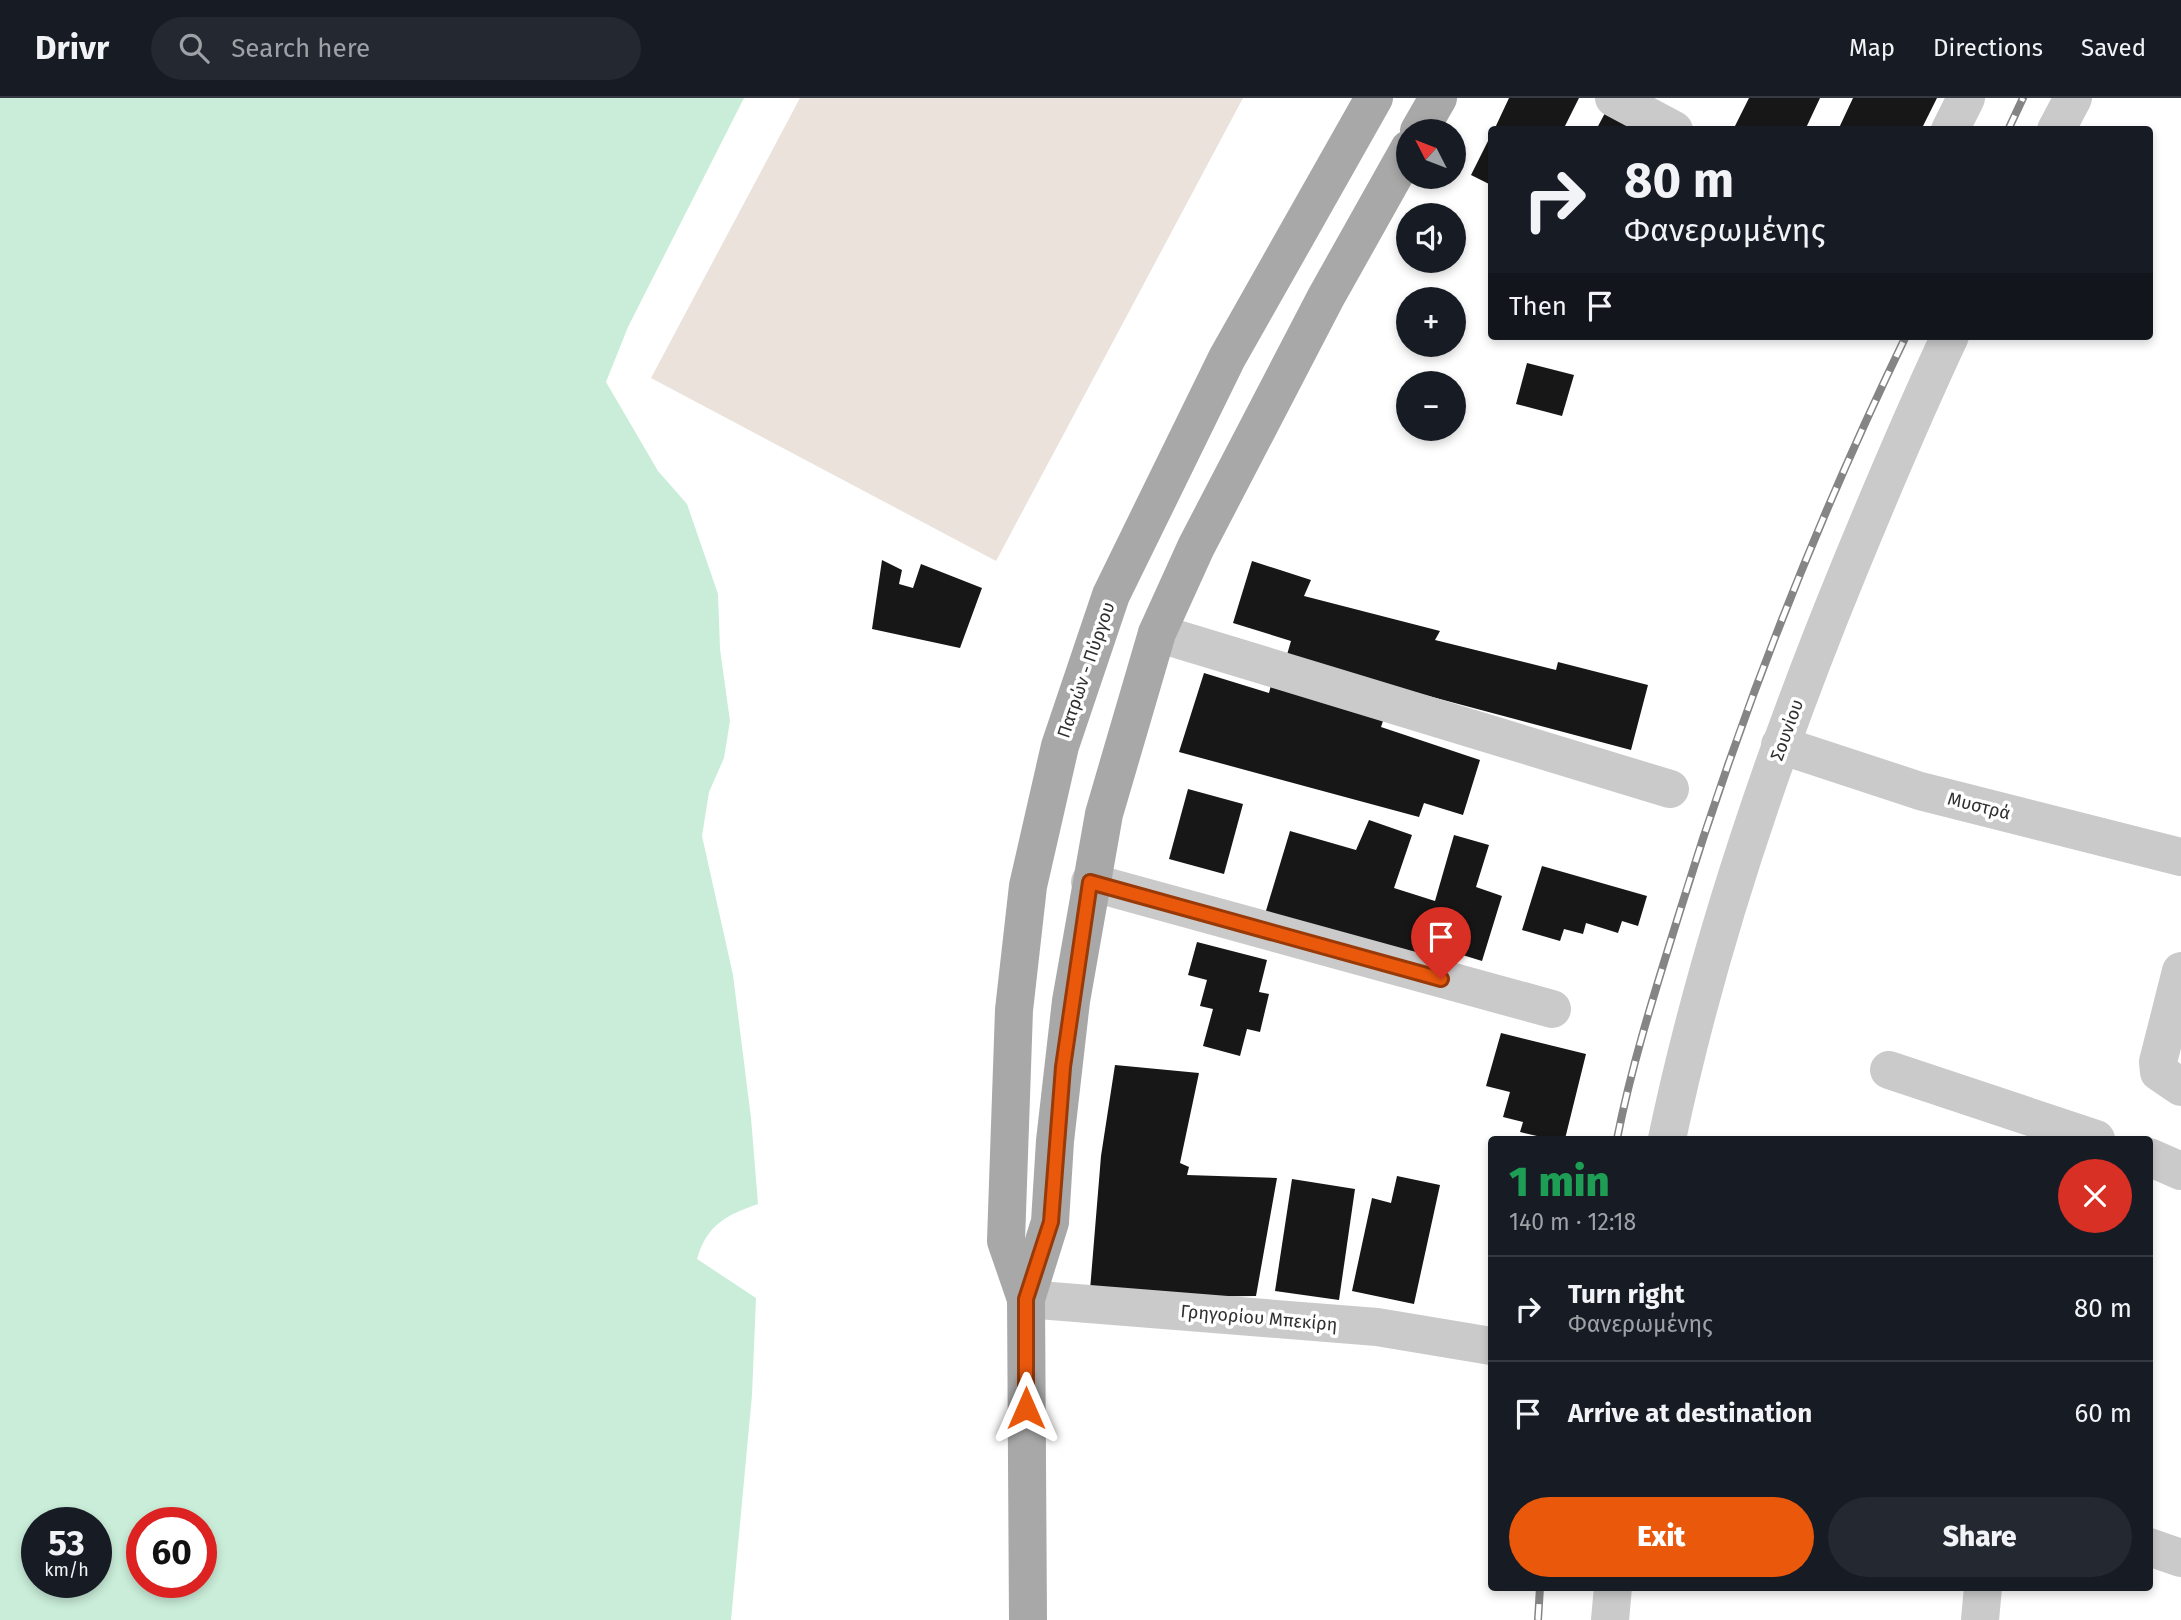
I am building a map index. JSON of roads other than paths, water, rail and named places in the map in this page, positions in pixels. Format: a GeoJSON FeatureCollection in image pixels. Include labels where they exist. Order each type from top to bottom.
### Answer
{"type":"FeatureCollection","features":[{"type":"Feature","properties":{"kind":"main road","name":"Πατρών - Πύργου"},"geometry":{"type":"LineString","coordinates":[[1026,1299],[1006,1241],[1014,1010],[1028,886],[1060,746],[1111,595],[1227,358],[1374,98]]}},
{"type":"Feature","properties":{"kind":"main road"},"geometry":{"type":"LineString","coordinates":[[1426,119],[1438,98]]}},
{"type":"Feature","properties":{"kind":"main road","name":"Πατρών - Πύργου"},"geometry":{"type":"LineString","coordinates":[[1028,1620],[1026,1299],[1051,1222],[1063,1067],[1090,882],[1119,755],[1157,633],[1238,463],[1396,173]]}},
{"type":"Feature","properties":{"kind":"street"},"geometry":{"type":"LineString","coordinates":[[1614,98],[1666,126]]}},
{"type":"Feature","properties":{"kind":"street"},"geometry":{"type":"LineString","coordinates":[[1952,126],[1966,98]]}},
{"type":"Feature","properties":{"kind":"street"},"geometry":{"type":"LineString","coordinates":[[2058,126],[2073,98]]}},
{"type":"Feature","properties":{"kind":"street","name":"Σουνίου"},"geometry":{"type":"LineString","coordinates":[[1668,1136],[1710,963],[1780,745],[1886,479],[1948,340]]}},
{"type":"Feature","properties":{"kind":"street"},"geometry":{"type":"LineString","coordinates":[[1157,633],[1670,789]]}},
{"type":"Feature","properties":{"kind":"street","name":"Μυστρά"},"geometry":{"type":"LineString","coordinates":[[1780,745],[1920,791],[2181,857]]}},
{"type":"Feature","properties":{"kind":"street"},"geometry":{"type":"LineString","coordinates":[[1090,882],[1552,1009]]}},
{"type":"Feature","properties":{"kind":"street"},"geometry":{"type":"LineString","coordinates":[[2181,971],[2158,1062],[2159,1072],[2181,1087]]}},
{"type":"Feature","properties":{"kind":"street"},"geometry":{"type":"LineString","coordinates":[[1888,1070],[2087,1136]]}},
{"type":"Feature","properties":{"kind":"street"},"geometry":{"type":"LineString","coordinates":[[2153,1159],[2181,1171]]}},
{"type":"Feature","properties":{"kind":"street","name":"Γρηγορίου Μπεκίρη"},"geometry":{"type":"LineString","coordinates":[[1026,1299],[1377,1327],[1488,1346]]}},
{"type":"Feature","properties":{"kind":"street"},"geometry":{"type":"LineString","coordinates":[[2153,1548],[2181,1558]]}},
{"type":"Feature","properties":{"kind":"street"},"geometry":{"type":"LineString","coordinates":[[1610,1620],[1613,1591]]}},
{"type":"Feature","properties":{"kind":"street"},"geometry":{"type":"LineString","coordinates":[[1980,1620],[1983,1591]]}},
{"type":"Feature","properties":{"kind":"railway"},"geometry":{"type":"LineString","coordinates":[[2010,126],[2023,98]]}},
{"type":"Feature","properties":{"kind":"railway"},"geometry":{"type":"LineString","coordinates":[[1618,1136],[1653,998],[1703,840],[1754,693],[1841,477],[1904,340]]}},
{"type":"Feature","properties":{"kind":"railway"},"geometry":{"type":"LineString","coordinates":[[1538,1620],[1540,1591]]}}]}
